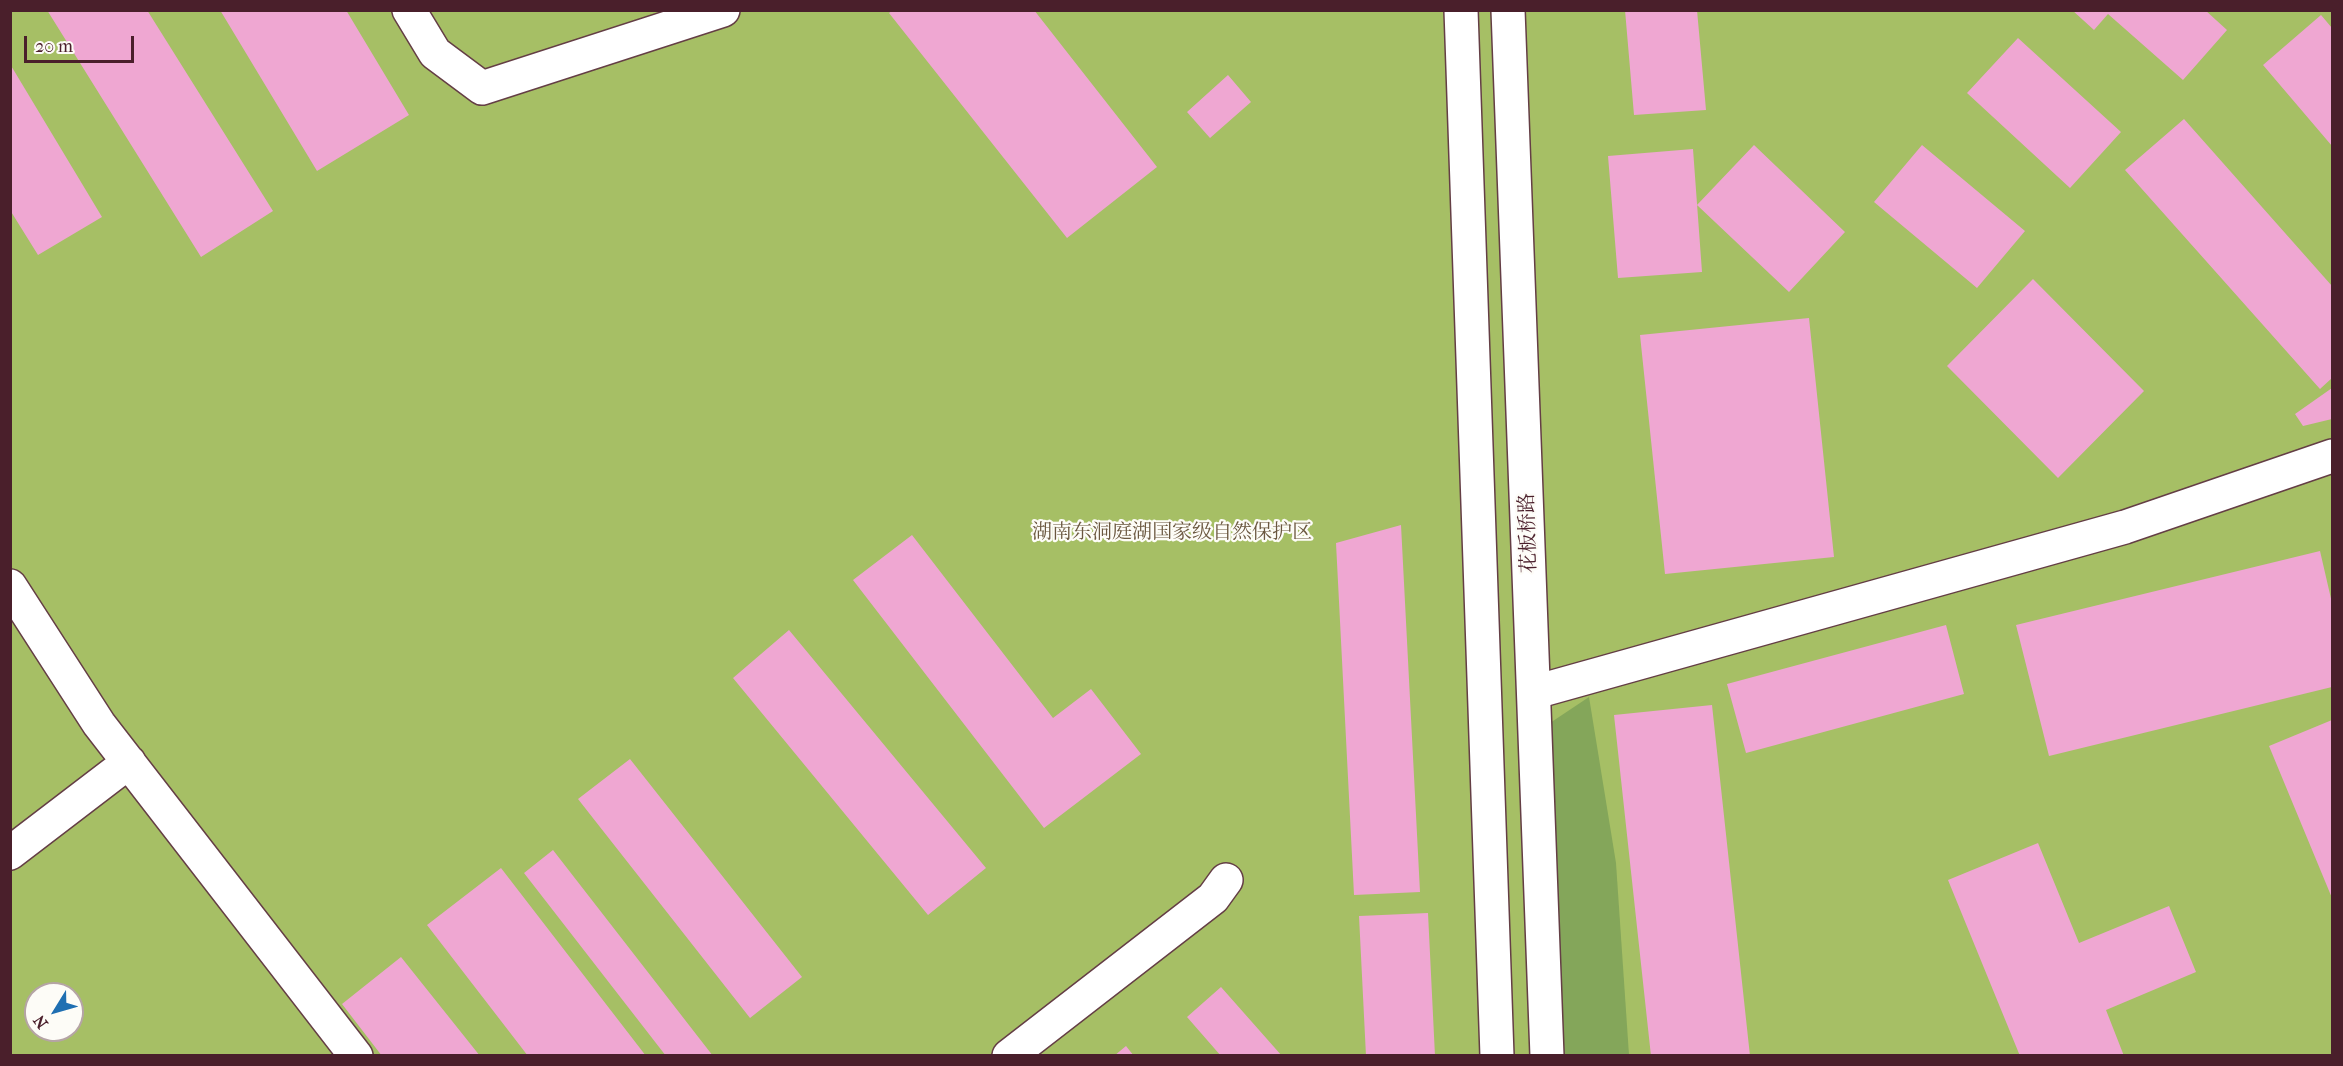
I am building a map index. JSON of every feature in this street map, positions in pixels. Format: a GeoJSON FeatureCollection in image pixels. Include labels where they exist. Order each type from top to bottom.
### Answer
{"type":"FeatureCollection","features":[{"type":"Feature","properties":{"kind":"street"},"geometry":{"type":"LineString","coordinates":[[409,10],[435,53],[482,88],[723,10]]}},
{"type":"Feature","properties":{"kind":"street"},"geometry":{"type":"LineString","coordinates":[[1461,10],[1497,1056]]}},
{"type":"Feature","properties":{"kind":"street","name":"花板桥路"},"geometry":{"type":"LineString","coordinates":[[1508,10],[1547,1056]]}},
{"type":"Feature","properties":{"kind":"street"},"geometry":{"type":"LineString","coordinates":[[1535,692],[2126,527],[2332,456]]}},
{"type":"Feature","properties":{"kind":"street"},"geometry":{"type":"LineString","coordinates":[[10,586],[99,724],[356,1056]]}},
{"type":"Feature","properties":{"kind":"street"},"geometry":{"type":"LineString","coordinates":[[10,853],[129,762]]}},
{"type":"Feature","properties":{"kind":"street"},"geometry":{"type":"LineString","coordinates":[[1009,1056],[1213,898],[1226,880]]}},
{"type":"Feature","properties":{"kind":"green space","name":"湖南东洞庭湖国家级自然保护区"},"geometry":{"type":"Polygon","coordinates":[[[10,11],[2332,11],[2332,1055],[11,1055],[10,11]]]}},
{"type":"Feature","properties":{"kind":"green space"},"geometry":{"type":"Polygon","coordinates":[[[1589,697],[1616,863],[1629,1055],[1552,1055],[1541,729],[1589,697]]]}},
{"type":"Feature","properties":{"kind":"building"},"geometry":{"type":"Polygon","coordinates":[[[47,10],[147,10],[273,211],[201,257],[47,10]]]}},
{"type":"Feature","properties":{"kind":"building"},"geometry":{"type":"Polygon","coordinates":[[[220,10],[346,10],[409,115],[317,171],[220,10]]]}},
{"type":"Feature","properties":{"kind":"building"},"geometry":{"type":"Polygon","coordinates":[[[893,10],[1034,10],[1157,167],[1067,238],[889,13],[893,10]]]}},
{"type":"Feature","properties":{"kind":"building"},"geometry":{"type":"Polygon","coordinates":[[[1625,10],[1697,10],[1706,110],[1634,115],[1625,10]]]}},
{"type":"Feature","properties":{"kind":"building"},"geometry":{"type":"Polygon","coordinates":[[[2072,10],[2205,10],[2227,30],[2183,80],[2108,14],[2094,30],[2072,10]]]}},
{"type":"Feature","properties":{"kind":"building"},"geometry":{"type":"Polygon","coordinates":[[[2321,15],[2332,28],[2332,146],[2263,65],[2321,15]]]}},
{"type":"Feature","properties":{"kind":"building"},"geometry":{"type":"Polygon","coordinates":[[[2018,38],[2121,132],[2070,188],[1967,93],[2018,38]]]}},
{"type":"Feature","properties":{"kind":"building"},"geometry":{"type":"Polygon","coordinates":[[[10,64],[102,217],[38,255],[10,210],[10,64]]]}},
{"type":"Feature","properties":{"kind":"building"},"geometry":{"type":"Polygon","coordinates":[[[1228,75],[1251,102],[1210,138],[1187,112],[1228,75]]]}},
{"type":"Feature","properties":{"kind":"building"},"geometry":{"type":"Polygon","coordinates":[[[2184,119],[2332,286],[2332,378],[2320,389],[2125,170],[2184,119]]]}},
{"type":"Feature","properties":{"kind":"building"},"geometry":{"type":"Polygon","coordinates":[[[1754,145],[1845,232],[1789,292],[1697,205],[1754,145]]]}},
{"type":"Feature","properties":{"kind":"building"},"geometry":{"type":"Polygon","coordinates":[[[1922,145],[2025,231],[1977,288],[1874,202],[1922,145]]]}},
{"type":"Feature","properties":{"kind":"building"},"geometry":{"type":"Polygon","coordinates":[[[1693,149],[1702,272],[1618,278],[1608,156],[1693,149]]]}},
{"type":"Feature","properties":{"kind":"building"},"geometry":{"type":"Polygon","coordinates":[[[2033,279],[2144,391],[2058,478],[1947,366],[2033,279]]]}},
{"type":"Feature","properties":{"kind":"building"},"geometry":{"type":"Polygon","coordinates":[[[1809,318],[1834,557],[1665,574],[1640,335],[1809,318]]]}},
{"type":"Feature","properties":{"kind":"building"},"geometry":{"type":"Polygon","coordinates":[[[2332,388],[2332,419],[2303,426],[2295,414],[2332,388]]]}},
{"type":"Feature","properties":{"kind":"building"},"geometry":{"type":"Polygon","coordinates":[[[1401,525],[1420,892],[1354,895],[1336,543],[1401,525]]]}},
{"type":"Feature","properties":{"kind":"building"},"geometry":{"type":"Polygon","coordinates":[[[912,535],[1053,718],[1091,689],[1141,754],[1044,828],[853,580],[912,535]]]}},
{"type":"Feature","properties":{"kind":"building"},"geometry":{"type":"Polygon","coordinates":[[[2320,551],[2332,603],[2332,687],[2049,756],[2016,625],[2320,551]]]}},
{"type":"Feature","properties":{"kind":"building"},"geometry":{"type":"Polygon","coordinates":[[[1946,625],[1964,694],[1746,753],[1727,684],[1946,625]]]}},
{"type":"Feature","properties":{"kind":"building"},"geometry":{"type":"Polygon","coordinates":[[[789,630],[986,868],[928,915],[733,678],[789,630]]]}},
{"type":"Feature","properties":{"kind":"building"},"geometry":{"type":"Polygon","coordinates":[[[1712,705],[1750,1056],[1651,1056],[1614,715],[1712,705]]]}},
{"type":"Feature","properties":{"kind":"building"},"geometry":{"type":"Polygon","coordinates":[[[2332,720],[2332,898],[2269,746],[2332,720]]]}},
{"type":"Feature","properties":{"kind":"building"},"geometry":{"type":"Polygon","coordinates":[[[630,759],[802,977],[750,1018],[578,799],[630,759]]]}},
{"type":"Feature","properties":{"kind":"building"},"geometry":{"type":"Polygon","coordinates":[[[2038,843],[2079,943],[2169,906],[2196,972],[2106,1010],[2124,1056],[2020,1056],[1948,880],[2038,843]]]}},
{"type":"Feature","properties":{"kind":"building"},"geometry":{"type":"Polygon","coordinates":[[[553,850],[713,1056],[666,1056],[524,873],[553,850]]]}},
{"type":"Feature","properties":{"kind":"building"},"geometry":{"type":"Polygon","coordinates":[[[501,868],[646,1056],[528,1056],[427,925],[501,868]]]}},
{"type":"Feature","properties":{"kind":"building"},"geometry":{"type":"Polygon","coordinates":[[[1428,913],[1435,1056],[1366,1056],[1359,916],[1428,913]]]}},
{"type":"Feature","properties":{"kind":"building"},"geometry":{"type":"Polygon","coordinates":[[[401,957],[480,1056],[382,1056],[342,1004],[401,957]]]}},
{"type":"Feature","properties":{"kind":"building"},"geometry":{"type":"Polygon","coordinates":[[[1221,987],[1282,1056],[1221,1056],[1187,1017],[1221,987]]]}},
{"type":"Feature","properties":{"kind":"building"},"geometry":{"type":"Polygon","coordinates":[[[1126,1046],[1134,1056],[1114,1056],[1126,1046]]]}}]}
